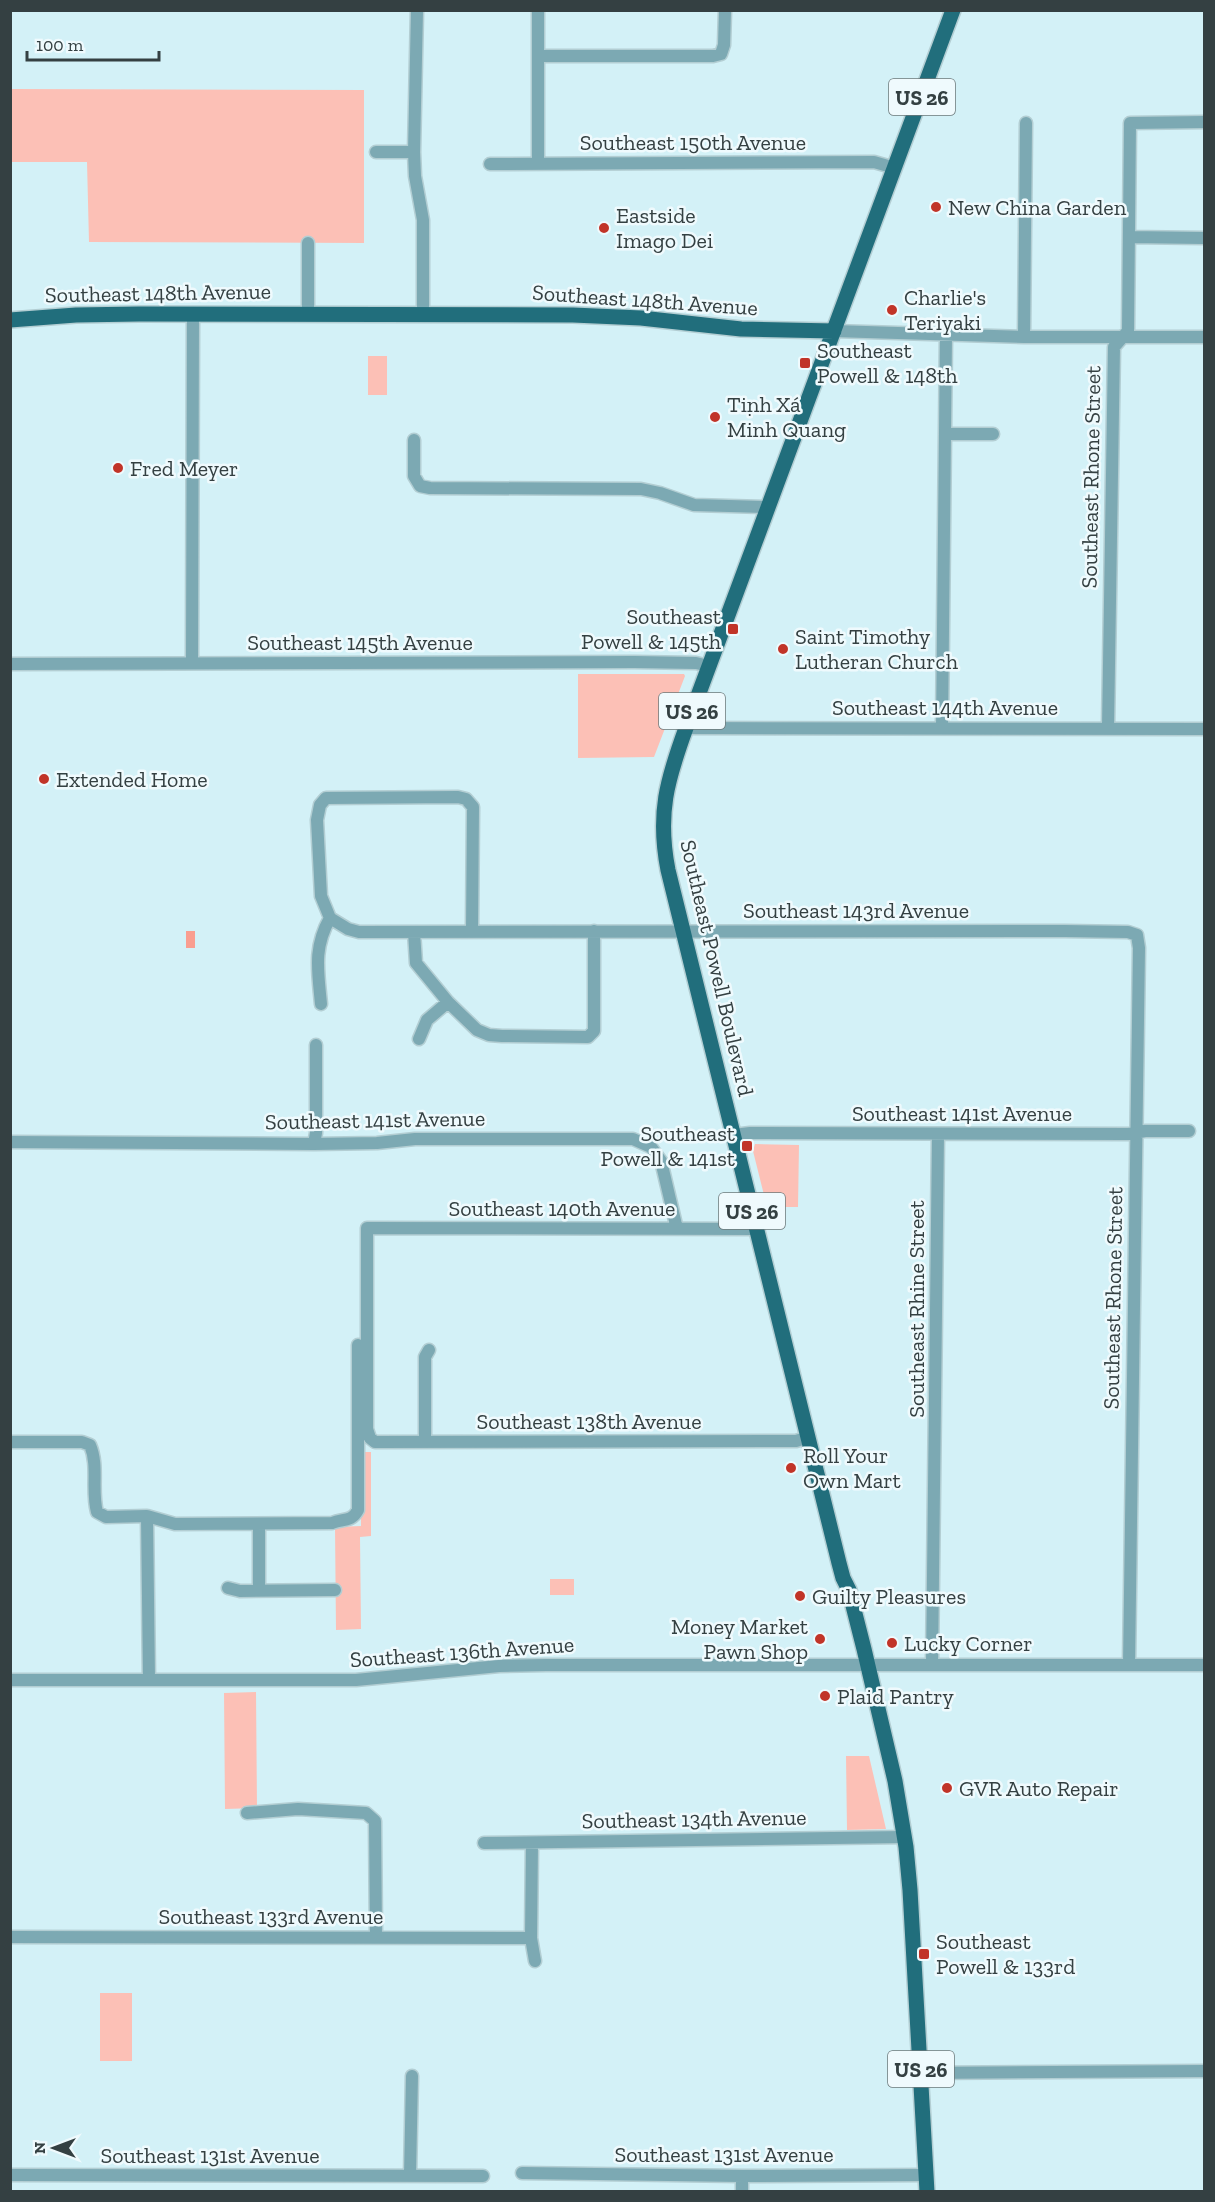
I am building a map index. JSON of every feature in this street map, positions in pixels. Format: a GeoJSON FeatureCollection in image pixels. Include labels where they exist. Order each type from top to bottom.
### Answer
{"type":"FeatureCollection","features":[{"type":"Feature","properties":{"kind":"main road","name":"Southeast Powell Boulevard"},"geometry":{"type":"LineString","coordinates":[[927,2192],[910,1890],[895,1781],[863,1665],[849,1590],[843,1578],[666,861],[663,824],[664,796],[686,728],[953,10]]}},
{"type":"Feature","properties":{"kind":"main road","name":"Southeast 148th Avenue"},"geometry":{"type":"LineString","coordinates":[[10,320],[76,315],[193,314],[602,316],[747,329],[834,331]]}},
{"type":"Feature","properties":{"kind":"street"},"geometry":{"type":"LineString","coordinates":[[417,10],[414,152],[415,176],[423,220],[423,314]]}},
{"type":"Feature","properties":{"kind":"street"},"geometry":{"type":"LineString","coordinates":[[538,10],[538,164]]}},
{"type":"Feature","properties":{"kind":"street"},"geometry":{"type":"LineString","coordinates":[[538,56],[713,56],[721,54],[724,45],[724,10]]}},
{"type":"Feature","properties":{"kind":"street","name":"Southeast Rhone Street"},"geometry":{"type":"LineString","coordinates":[[1108,728],[1114,347],[1128,331],[1130,123],[1204,122]]}},
{"type":"Feature","properties":{"kind":"street"},"geometry":{"type":"LineString","coordinates":[[1024,337],[1026,123]]}},
{"type":"Feature","properties":{"kind":"street"},"geometry":{"type":"LineString","coordinates":[[376,152],[414,152]]}},
{"type":"Feature","properties":{"kind":"street","name":"Southeast 150th Avenue"},"geometry":{"type":"LineString","coordinates":[[490,164],[874,162],[896,168]]}},
{"type":"Feature","properties":{"kind":"street"},"geometry":{"type":"LineString","coordinates":[[1129,237],[1204,238]]}},
{"type":"Feature","properties":{"kind":"street"},"geometry":{"type":"LineString","coordinates":[[308,243],[308,314]]}},
{"type":"Feature","properties":{"kind":"street"},"geometry":{"type":"LineString","coordinates":[[192,663],[193,314]]}},
{"type":"Feature","properties":{"kind":"street","name":"Southeast 148th Avenue"},"geometry":{"type":"LineString","coordinates":[[834,331],[1024,337],[1204,337]]}},
{"type":"Feature","properties":{"kind":"street"},"geometry":{"type":"LineString","coordinates":[[942,728],[946,334]]}},
{"type":"Feature","properties":{"kind":"street"},"geometry":{"type":"LineString","coordinates":[[946,434],[993,434]]}},
{"type":"Feature","properties":{"kind":"street"},"geometry":{"type":"LineString","coordinates":[[414,440],[414,476],[420,486],[430,488],[641,489],[694,505],[768,507]]}},
{"type":"Feature","properties":{"kind":"street","name":"Southeast 145th Avenue"},"geometry":{"type":"LineString","coordinates":[[10,664],[634,662],[696,663],[709,666]]}},
{"type":"Feature","properties":{"kind":"street","name":"Southeast 144th Avenue"},"geometry":{"type":"LineString","coordinates":[[686,728],[1204,729]]}},
{"type":"Feature","properties":{"kind":"street"},"geometry":{"type":"LineString","coordinates":[[321,1004],[318,949],[322,932],[330,918],[321,896],[317,820],[320,805],[326,798],[458,797],[466,799],[473,807],[472,931]]}},
{"type":"Feature","properties":{"kind":"street","name":"Southeast 143rd Avenue"},"geometry":{"type":"LineString","coordinates":[[330,918],[348,929],[359,932],[683,930],[1134,933]]}},
{"type":"Feature","properties":{"kind":"street"},"geometry":{"type":"LineString","coordinates":[[414,932],[416,963],[448,1002],[477,1030],[489,1035],[588,1036],[594,1031],[594,931]]}},
{"type":"Feature","properties":{"kind":"street","name":"Southeast Rhone Street"},"geometry":{"type":"LineString","coordinates":[[1129,1665],[1139,948],[1138,937],[1134,933]]}},
{"type":"Feature","properties":{"kind":"street"},"geometry":{"type":"LineString","coordinates":[[419,1039],[427,1020],[448,1002]]}},
{"type":"Feature","properties":{"kind":"street"},"geometry":{"type":"LineString","coordinates":[[314,1144],[316,1045]]}},
{"type":"Feature","properties":{"kind":"street","name":"Southeast 141st Avenue"},"geometry":{"type":"LineString","coordinates":[[734,1135],[750,1133],[938,1134],[1189,1131]]}},
{"type":"Feature","properties":{"kind":"street","name":"Southeast Rhine Street"},"geometry":{"type":"LineString","coordinates":[[932,1665],[938,1134]]}},
{"type":"Feature","properties":{"kind":"street","name":"Southeast 141st Avenue"},"geometry":{"type":"LineString","coordinates":[[10,1142],[314,1144],[377,1143],[415,1139],[633,1139],[651,1147],[662,1161],[677,1230]]}},
{"type":"Feature","properties":{"kind":"street","name":"Southeast 140th Avenue"},"geometry":{"type":"LineString","coordinates":[[370,1438],[367,1429],[368,1228],[757,1229]]}},
{"type":"Feature","properties":{"kind":"street"},"geometry":{"type":"LineString","coordinates":[[10,1442],[82,1442],[90,1445],[93,1454],[94,1503],[97,1512],[106,1517],[147,1516],[175,1524],[332,1523],[348,1520],[358,1510],[358,1345]]}},
{"type":"Feature","properties":{"kind":"street"},"geometry":{"type":"LineString","coordinates":[[425,1442],[425,1357],[429,1350]]}},
{"type":"Feature","properties":{"kind":"street","name":"Southeast 138th Avenue"},"geometry":{"type":"LineString","coordinates":[[370,1438],[375,1442],[425,1442],[796,1441],[808,1437]]}},
{"type":"Feature","properties":{"kind":"street"},"geometry":{"type":"LineString","coordinates":[[147,1516],[149,1680]]}},
{"type":"Feature","properties":{"kind":"street"},"geometry":{"type":"LineString","coordinates":[[259,1524],[259,1590]]}},
{"type":"Feature","properties":{"kind":"street"},"geometry":{"type":"LineString","coordinates":[[228,1588],[240,1591],[335,1590]]}},
{"type":"Feature","properties":{"kind":"street","name":"Southeast 136th Avenue"},"geometry":{"type":"LineString","coordinates":[[10,1680],[356,1680],[516,1665],[1204,1665]]}},
{"type":"Feature","properties":{"kind":"street"},"geometry":{"type":"LineString","coordinates":[[247,1813],[298,1809],[366,1814],[375,1821],[376,1937]]}},
{"type":"Feature","properties":{"kind":"street","name":"Southeast 134th Avenue"},"geometry":{"type":"LineString","coordinates":[[484,1843],[904,1837]]}},
{"type":"Feature","properties":{"kind":"street"},"geometry":{"type":"LineString","coordinates":[[532,1843],[531,1938],[535,1960]]}},
{"type":"Feature","properties":{"kind":"street","name":"Southeast 133rd Avenue"},"geometry":{"type":"LineString","coordinates":[[10,1937],[531,1938]]}},
{"type":"Feature","properties":{"kind":"street"},"geometry":{"type":"LineString","coordinates":[[921,2073],[1204,2071]]}},
{"type":"Feature","properties":{"kind":"street"},"geometry":{"type":"LineString","coordinates":[[410,2176],[412,2076]]}},
{"type":"Feature","properties":{"kind":"street","name":"Southeast 131st Avenue"},"geometry":{"type":"LineString","coordinates":[[522,2173],[742,2176],[926,2175]]}},
{"type":"Feature","properties":{"kind":"street","name":"Southeast 131st Avenue"},"geometry":{"type":"LineString","coordinates":[[10,2175],[483,2176]]}},
{"type":"Feature","properties":{"kind":"street"},"geometry":{"type":"LineString","coordinates":[[742,2176],[742,2192]]}},
{"type":"Feature","properties":{"kind":"shaded area"},"geometry":{"type":"Polygon","coordinates":[[[11,89],[364,90],[364,243],[89,242],[87,162],[11,162],[11,89]]]}},
{"type":"Feature","properties":{"kind":"shaded area"},"geometry":{"type":"Polygon","coordinates":[[[368,356],[387,356],[387,395],[368,395],[368,356]]]}},
{"type":"Feature","properties":{"kind":"shaded area"},"geometry":{"type":"Polygon","coordinates":[[[578,674],[684,674],[654,757],[578,758],[578,674]]]}},
{"type":"Feature","properties":{"kind":"shaded area"},"geometry":{"type":"Polygon","coordinates":[[[186,931],[195,931],[195,948],[186,948],[186,931]]]}},
{"type":"Feature","properties":{"kind":"shaded area"},"geometry":{"type":"Polygon","coordinates":[[[755,1144],[799,1145],[798,1207],[767,1207],[753,1151],[755,1144]]]}},
{"type":"Feature","properties":{"kind":"shaded area"},"geometry":{"type":"Polygon","coordinates":[[[360,1452],[371,1452],[371,1536],[360,1537],[361,1629],[336,1630],[335,1527],[361,1526],[360,1452]]]}},
{"type":"Feature","properties":{"kind":"shaded area"},"geometry":{"type":"Polygon","coordinates":[[[550,1579],[574,1579],[574,1595],[550,1595],[550,1579]]]}},
{"type":"Feature","properties":{"kind":"shaded area"},"geometry":{"type":"Polygon","coordinates":[[[256,1692],[257,1808],[225,1809],[224,1693],[256,1692]]]}},
{"type":"Feature","properties":{"kind":"shaded area"},"geometry":{"type":"Polygon","coordinates":[[[846,1756],[869,1756],[886,1829],[847,1830],[846,1756]]]}},
{"type":"Feature","properties":{"kind":"shaded area"},"geometry":{"type":"Polygon","coordinates":[[[100,1993],[132,1993],[132,2061],[100,2061],[100,1993]]]}},
{"type":"Feature","properties":{"kind":"place","name":"New China Garden"},"geometry":{"type":"Point","coordinates":[936,207]}},
{"type":"Feature","properties":{"kind":"place","name":"Eastside Imago Dei"},"geometry":{"type":"Point","coordinates":[604,228]}},
{"type":"Feature","properties":{"kind":"place","name":"Charlie's Teriyaki"},"geometry":{"type":"Point","coordinates":[892,310]}},
{"type":"Feature","properties":{"kind":"place","name":"Southeast Powell & 148th"},"geometry":{"type":"Point","coordinates":[805,363]}},
{"type":"Feature","properties":{"kind":"place","name":"Tịnh Xá Minh Quang"},"geometry":{"type":"Point","coordinates":[715,417]}},
{"type":"Feature","properties":{"kind":"place","name":"Fred Meyer"},"geometry":{"type":"Point","coordinates":[118,468]}},
{"type":"Feature","properties":{"kind":"place","name":"Southeast Powell & 145th"},"geometry":{"type":"Point","coordinates":[733,629]}},
{"type":"Feature","properties":{"kind":"place","name":"Saint Timothy Lutheran Church"},"geometry":{"type":"Point","coordinates":[783,649]}},
{"type":"Feature","properties":{"kind":"place","name":"Extended Home"},"geometry":{"type":"Point","coordinates":[44,779]}},
{"type":"Feature","properties":{"kind":"place","name":"Southeast Powell & 141st"},"geometry":{"type":"Point","coordinates":[747,1146]}},
{"type":"Feature","properties":{"kind":"place","name":"Roll Your Own Mart"},"geometry":{"type":"Point","coordinates":[791,1468]}},
{"type":"Feature","properties":{"kind":"place","name":"Guilty Pleasures"},"geometry":{"type":"Point","coordinates":[800,1596]}},
{"type":"Feature","properties":{"kind":"place","name":"Money Market Pawn Shop"},"geometry":{"type":"Point","coordinates":[820,1639]}},
{"type":"Feature","properties":{"kind":"place","name":"Lucky Corner"},"geometry":{"type":"Point","coordinates":[892,1643]}},
{"type":"Feature","properties":{"kind":"place","name":"Plaid Pantry"},"geometry":{"type":"Point","coordinates":[825,1696]}},
{"type":"Feature","properties":{"kind":"place","name":"GVR Auto Repair"},"geometry":{"type":"Point","coordinates":[947,1788]}},
{"type":"Feature","properties":{"kind":"place","name":"Southeast Powell & 133rd"},"geometry":{"type":"Point","coordinates":[924,1954]}}]}
